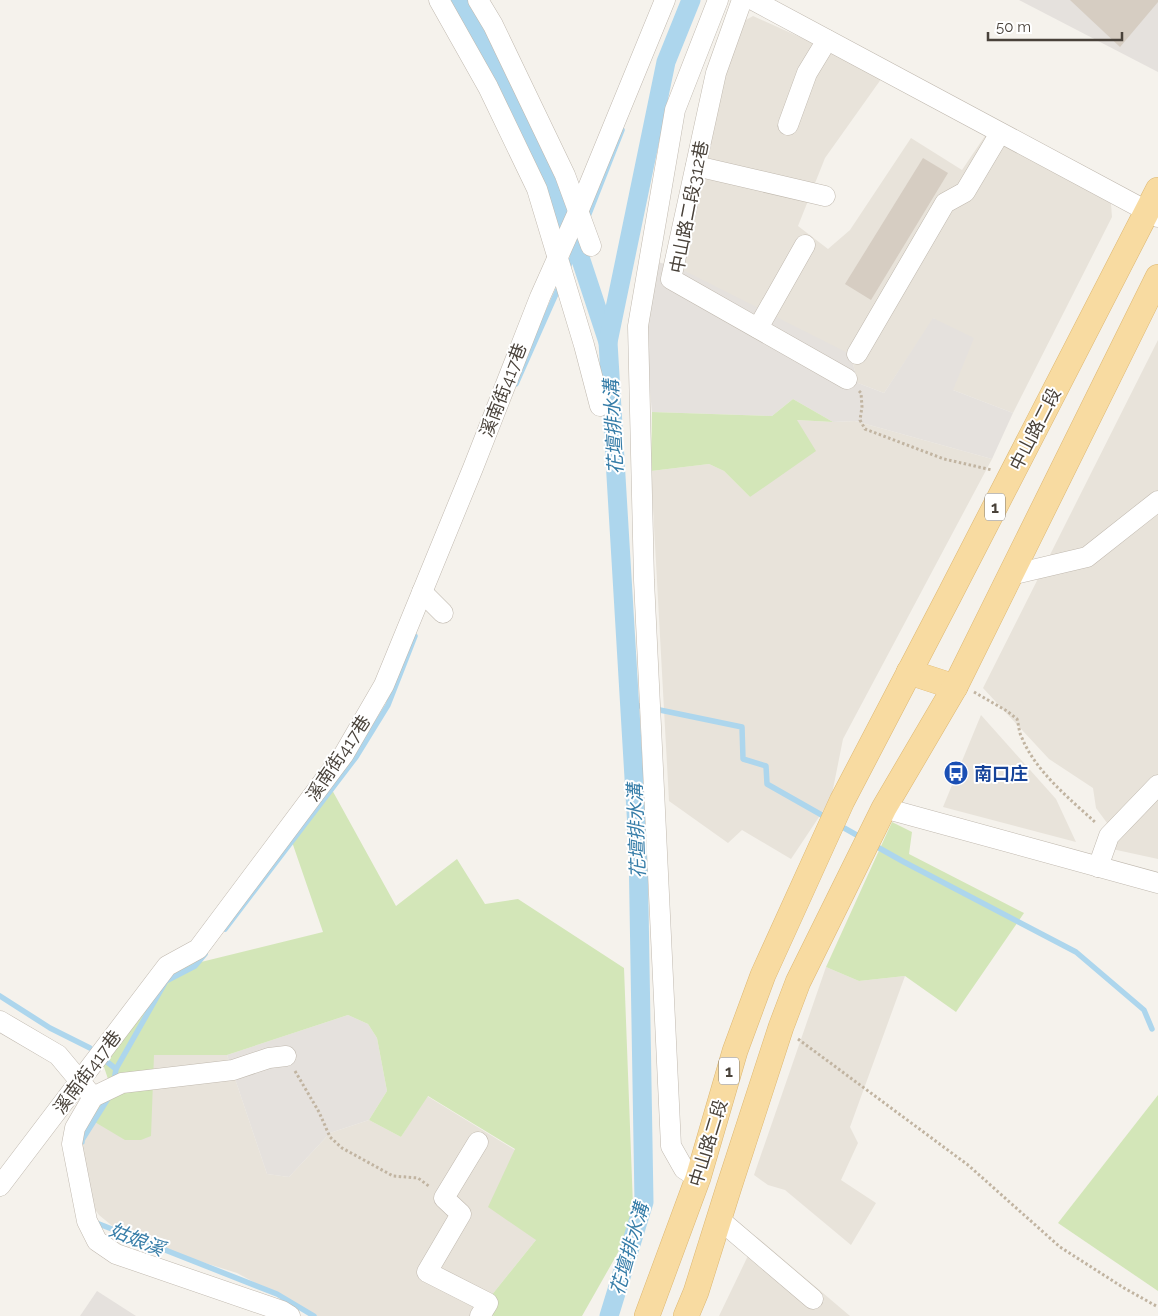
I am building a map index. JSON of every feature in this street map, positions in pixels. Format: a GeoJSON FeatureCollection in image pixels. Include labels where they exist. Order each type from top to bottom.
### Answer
{"type":"FeatureCollection","features":[{"type":"Feature","properties":{"kind":"main road","name":"中山路二段"},"geometry":{"type":"LineString","coordinates":[[647,1316],[698,1178],[738,1043],[763,975],[827,833],[1012,474],[1154,207]]}},
{"type":"Feature","properties":{"kind":"main road","name":"1"},"geometry":{"type":"LineString","coordinates":[[881,815],[955,687],[1158,277]]}},
{"type":"Feature","properties":{"kind":"main road"},"geometry":{"type":"LineString","coordinates":[[909,672],[955,687]]}},
{"type":"Feature","properties":{"kind":"main road","name":"中山路二段"},"geometry":{"type":"LineString","coordinates":[[686,1316],[696,1292],[781,1027],[798,982],[881,815]]}},
{"type":"Feature","properties":{"kind":"street"},"geometry":{"type":"LineString","coordinates":[[439,0],[488,87],[537,189],[584,345],[600,406]]}},
{"type":"Feature","properties":{"kind":"street"},"geometry":{"type":"LineString","coordinates":[[478,0],[493,25],[565,175],[591,246]]}},
{"type":"Feature","properties":{"kind":"street","name":"溪南街417巷"},"geometry":{"type":"LineString","coordinates":[[0,1186],[167,966],[198,949],[344,754],[384,685],[540,297],[578,212],[665,0]]}},
{"type":"Feature","properties":{"kind":"street"},"geometry":{"type":"LineString","coordinates":[[698,1178],[684,1169],[671,1146],[644,580],[638,326],[675,110],[718,0]]}},
{"type":"Feature","properties":{"kind":"street","name":"中山路二段312巷"},"geometry":{"type":"LineString","coordinates":[[742,0],[716,73],[672,279],[847,379]]}},
{"type":"Feature","properties":{"kind":"street"},"geometry":{"type":"LineString","coordinates":[[753,0],[1000,133],[1154,207]]}},
{"type":"Feature","properties":{"kind":"street"},"geometry":{"type":"LineString","coordinates":[[788,125],[808,73],[827,40]]}},
{"type":"Feature","properties":{"kind":"street"},"geometry":{"type":"LineString","coordinates":[[857,354],[945,203],[966,192],[1000,133]]}},
{"type":"Feature","properties":{"kind":"street"},"geometry":{"type":"LineString","coordinates":[[696,166],[824,196]]}},
{"type":"Feature","properties":{"kind":"street"},"geometry":{"type":"LineString","coordinates":[[758,328],[805,245]]}},
{"type":"Feature","properties":{"kind":"street"},"geometry":{"type":"LineString","coordinates":[[1011,575],[1087,557],[1158,500]]}},
{"type":"Feature","properties":{"kind":"street"},"geometry":{"type":"LineString","coordinates":[[422,592],[443,613]]}},
{"type":"Feature","properties":{"kind":"street"},"geometry":{"type":"LineString","coordinates":[[1098,867],[1109,836],[1158,784]]}},
{"type":"Feature","properties":{"kind":"street"},"geometry":{"type":"LineString","coordinates":[[881,815],[1158,883]]}},
{"type":"Feature","properties":{"kind":"street"},"geometry":{"type":"LineString","coordinates":[[0,1021],[58,1055],[93,1097]]}},
{"type":"Feature","properties":{"kind":"street"},"geometry":{"type":"LineString","coordinates":[[286,1056],[269,1058],[233,1070],[122,1083],[93,1097],[75,1128],[72,1144],[87,1221],[97,1241],[116,1254],[282,1311],[290,1316]]}},
{"type":"Feature","properties":{"kind":"street"},"geometry":{"type":"LineString","coordinates":[[478,1142],[444,1198],[461,1214],[427,1272],[488,1302],[480,1316]]}},
{"type":"Feature","properties":{"kind":"street"},"geometry":{"type":"LineString","coordinates":[[719,1219],[813,1299]]}},
{"type":"Feature","properties":{"kind":"path"},"geometry":{"type":"LineString","coordinates":[[847,379],[861,393],[862,407],[860,420],[865,429],[944,459],[1012,474]]}},
{"type":"Feature","properties":{"kind":"path"},"geometry":{"type":"LineString","coordinates":[[955,687],[974,692],[1017,719],[1022,738],[1050,780],[1109,836]]}},
{"type":"Feature","properties":{"kind":"path"},"geometry":{"type":"LineString","coordinates":[[781,1027],[968,1165],[1060,1247],[1124,1288],[1158,1307]]}},
{"type":"Feature","properties":{"kind":"path"},"geometry":{"type":"LineString","coordinates":[[286,1056],[319,1112],[330,1137],[342,1148],[392,1176],[418,1178],[444,1198]]}},
{"type":"Feature","properties":{"kind":"shaded area"},"geometry":{"type":"Polygon","coordinates":[[[1019,0],[1158,0],[1158,72],[1019,0]]]}},
{"type":"Feature","properties":{"kind":"shaded area"},"geometry":{"type":"Polygon","coordinates":[[[753,16],[884,75],[825,158],[798,226],[828,249],[850,230],[911,138],[962,170],[989,130],[1106,196],[1111,204],[1112,217],[1013,413],[953,390],[934,318],[884,393],[858,383],[853,364],[679,268],[722,86],[744,21],[753,16]]]}},
{"type":"Feature","properties":{"kind":"shaded area"},"geometry":{"type":"Polygon","coordinates":[[[654,261],[679,268],[848,353],[858,383],[884,393],[933,318],[974,338],[953,390],[1013,413],[992,459],[855,421],[833,422],[793,399],[772,416],[652,412],[646,349],[654,261]]]}},
{"type":"Feature","properties":{"kind":"shaded area"},"geometry":{"type":"Polygon","coordinates":[[[1158,340],[1158,859],[1112,849],[1110,827],[1096,808],[1093,788],[1049,759],[983,688],[1158,340]]]}},
{"type":"Feature","properties":{"kind":"shaded area"},"geometry":{"type":"Polygon","coordinates":[[[796,420],[855,421],[992,459],[843,739],[831,799],[791,859],[742,830],[728,843],[669,801],[651,471],[709,464],[724,471],[750,497],[796,420]]]}},
{"type":"Feature","properties":{"kind":"shaded area"},"geometry":{"type":"Polygon","coordinates":[[[981,715],[1056,799],[1076,842],[943,807],[981,715]]]}},
{"type":"Feature","properties":{"kind":"shaded area"},"geometry":{"type":"Polygon","coordinates":[[[826,967],[859,981],[905,976],[850,1127],[858,1143],[841,1180],[876,1203],[851,1245],[785,1190],[768,1185],[754,1175],[826,967]]]}},
{"type":"Feature","properties":{"kind":"shaded area"},"geometry":{"type":"Polygon","coordinates":[[[348,1015],[368,1024],[377,1038],[387,1091],[369,1120],[330,1133],[289,1177],[267,1174],[227,1055],[348,1015]]]}},
{"type":"Feature","properties":{"kind":"shaded area"},"geometry":{"type":"Polygon","coordinates":[[[154,1055],[227,1055],[267,1174],[289,1177],[330,1133],[369,1120],[401,1137],[427,1096],[515,1150],[536,1240],[491,1296],[490,1314],[494,1316],[317,1316],[237,1273],[138,1242],[116,1229],[99,1215],[88,1200],[78,1121],[154,1055]]]}},
{"type":"Feature","properties":{"kind":"shaded area"},"geometry":{"type":"Polygon","coordinates":[[[757,1237],[850,1316],[719,1316],[757,1237]]]}},
{"type":"Feature","properties":{"kind":"shaded area"},"geometry":{"type":"Polygon","coordinates":[[[97,1291],[136,1316],[80,1316],[97,1291]]]}},
{"type":"Feature","properties":{"kind":"green space"},"geometry":{"type":"Polygon","coordinates":[[[793,399],[833,422],[797,420],[816,451],[750,497],[724,471],[709,464],[651,471],[652,412],[772,416],[793,399]]]}},
{"type":"Feature","properties":{"kind":"green space"},"geometry":{"type":"Polygon","coordinates":[[[331,788],[396,906],[457,859],[485,904],[518,899],[624,968],[633,1206],[624,1242],[582,1316],[494,1316],[490,1314],[491,1296],[536,1240],[488,1207],[515,1149],[428,1096],[401,1137],[369,1120],[387,1091],[377,1038],[368,1024],[348,1015],[227,1055],[154,1055],[151,1136],[141,1140],[125,1140],[83,1115],[109,1082],[100,1055],[177,959],[197,963],[323,932],[291,839],[331,788]]]}},
{"type":"Feature","properties":{"kind":"green space"},"geometry":{"type":"Polygon","coordinates":[[[892,822],[912,832],[909,854],[1024,913],[956,1012],[905,976],[859,981],[826,967],[892,822]]]}},
{"type":"Feature","properties":{"kind":"green space"},"geometry":{"type":"Polygon","coordinates":[[[1158,1095],[1158,1291],[1058,1223],[1158,1095]]]}},
{"type":"Feature","properties":{"kind":"building"},"geometry":{"type":"Polygon","coordinates":[[[1070,0],[1158,0],[1158,2],[1120,47],[1070,0]]]}},
{"type":"Feature","properties":{"kind":"building"},"geometry":{"type":"Polygon","coordinates":[[[923,158],[948,173],[871,300],[845,284],[923,158]]]}},
{"type":"Feature","properties":{"kind":"waterway","name":"花壇排水溝"},"geometry":{"type":"LineString","coordinates":[[460,0],[504,79],[577,248],[608,342]]}},
{"type":"Feature","properties":{"kind":"waterway","name":"花壇排水溝"},"geometry":{"type":"LineString","coordinates":[[609,1316],[644,1202],[638,845],[608,342],[666,62],[691,0]]}},
{"type":"Feature","properties":{"kind":"waterway"},"geometry":{"type":"LineString","coordinates":[[587,219],[622,130]]}},
{"type":"Feature","properties":{"kind":"waterway"},"geometry":{"type":"LineString","coordinates":[[567,270],[581,237]]}},
{"type":"Feature","properties":{"kind":"waterway"},"geometry":{"type":"LineString","coordinates":[[516,384],[560,285]]}},
{"type":"Feature","properties":{"kind":"waterway"},"geometry":{"type":"LineString","coordinates":[[225,929],[356,757],[388,705],[415,636]]}},
{"type":"Feature","properties":{"kind":"waterway"},"geometry":{"type":"LineString","coordinates":[[629,704],[646,707]]}},
{"type":"Feature","properties":{"kind":"waterway"},"geometry":{"type":"LineString","coordinates":[[655,709],[742,727],[743,759],[766,766],[767,784],[827,818]]}},
{"type":"Feature","properties":{"kind":"waterway"},"geometry":{"type":"LineString","coordinates":[[837,824],[862,838]]}},
{"type":"Feature","properties":{"kind":"waterway"},"geometry":{"type":"LineString","coordinates":[[872,844],[1076,952],[1144,1010],[1152,1029]]}},
{"type":"Feature","properties":{"kind":"waterway"},"geometry":{"type":"LineString","coordinates":[[116,1069],[166,981],[195,966],[205,954]]}},
{"type":"Feature","properties":{"kind":"waterway","name":"姑娘溪"},"geometry":{"type":"LineString","coordinates":[[0,996],[50,1028],[90,1048]]}},
{"type":"Feature","properties":{"kind":"waterway","name":"姑娘溪"},"geometry":{"type":"LineString","coordinates":[[106,1061],[116,1069],[114,1081]]}},
{"type":"Feature","properties":{"kind":"waterway","name":"姑娘溪"},"geometry":{"type":"LineString","coordinates":[[82,1142],[109,1097]]}},
{"type":"Feature","properties":{"kind":"waterway","name":"姑娘溪"},"geometry":{"type":"LineString","coordinates":[[94,1222],[277,1294],[314,1316]]}},
{"type":"Feature","properties":{"kind":"place","name":"南口庄"},"geometry":{"type":"Point","coordinates":[956,773]}}]}
